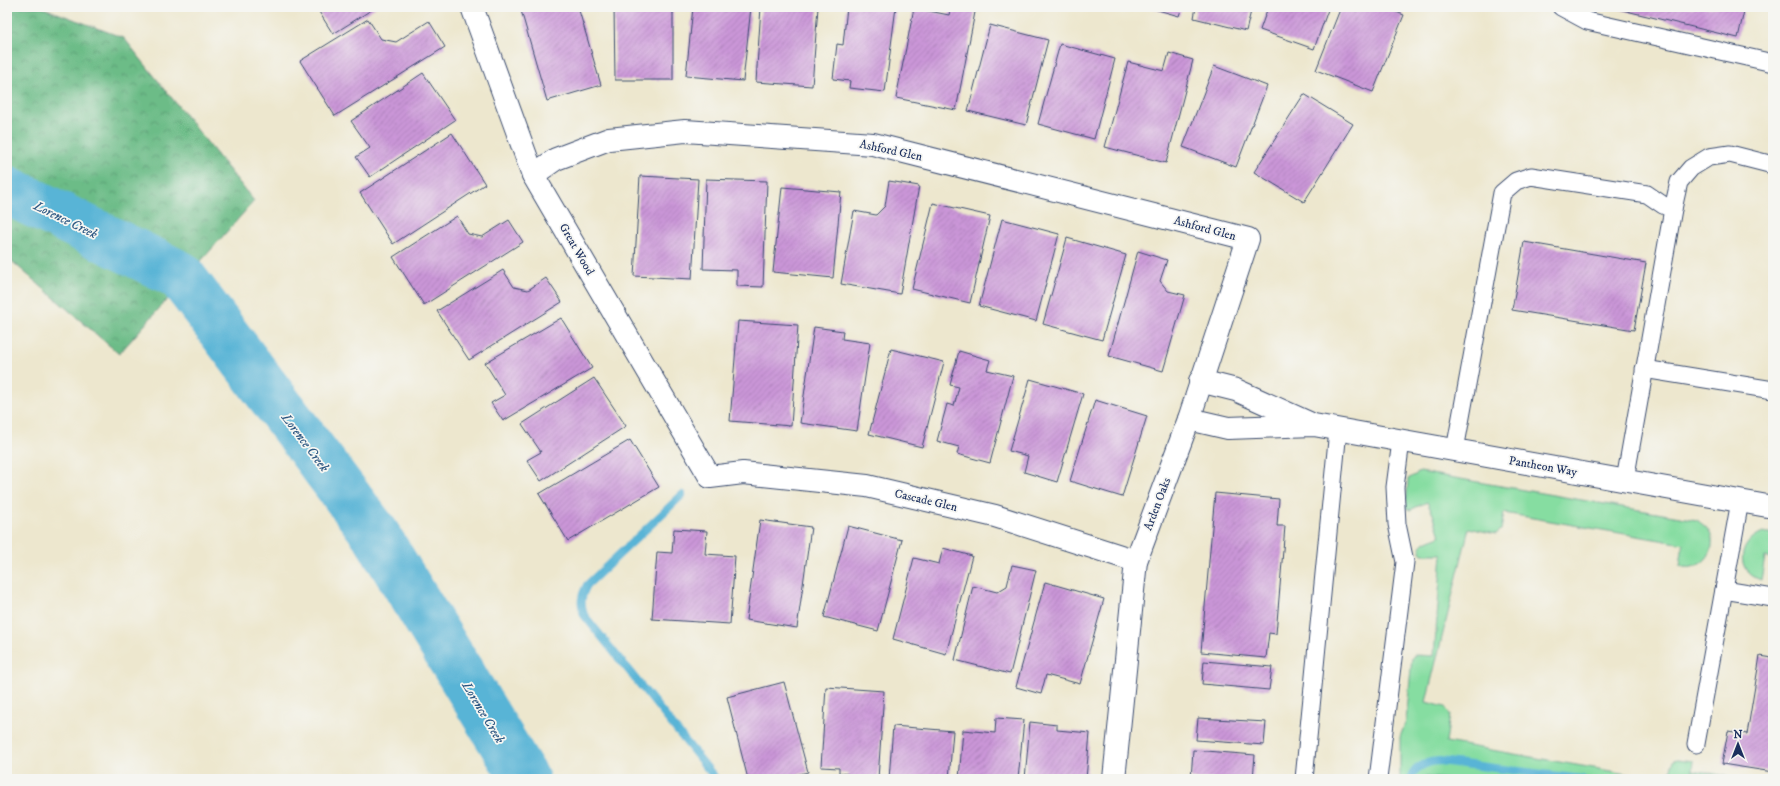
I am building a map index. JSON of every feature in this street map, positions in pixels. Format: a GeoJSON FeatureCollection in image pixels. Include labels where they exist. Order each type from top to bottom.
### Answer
{"type":"FeatureCollection","features":[{"type":"Feature","properties":{"kind":"street","name":"Great Wood"},"geometry":{"type":"LineString","coordinates":[[472,7],[533,175],[710,477]]}},
{"type":"Feature","properties":{"kind":"street","name":"Ashford Glen"},"geometry":{"type":"LineString","coordinates":[[533,175],[556,159],[609,139],[685,130],[865,144],[896,150],[1248,239]]}},
{"type":"Feature","properties":{"kind":"street","name":"Arden Oaks"},"geometry":{"type":"LineString","coordinates":[[1114,779],[1136,561],[1189,419],[1200,381],[1248,239]]}},
{"type":"Feature","properties":{"kind":"street","name":"Pantheon Way"},"geometry":{"type":"LineString","coordinates":[[1200,381],[1236,390],[1314,426]]}},
{"type":"Feature","properties":{"kind":"street","name":"Pantheon Way"},"geometry":{"type":"LineString","coordinates":[[1189,419],[1228,428],[1314,426],[1773,507]]}},
{"type":"Feature","properties":{"kind":"street","name":"Cascade Glen"},"geometry":{"type":"LineString","coordinates":[[710,477],[743,473],[867,486],[995,516],[1136,561]]}},
{"type":"Feature","properties":{"kind":"lane"},"geometry":{"type":"LineString","coordinates":[[1561,7],[1587,22],[1773,63]]}},
{"type":"Feature","properties":{"kind":"lane"},"geometry":{"type":"LineString","coordinates":[[1625,480],[1679,182],[1691,168],[1709,157],[1730,154],[1773,165]]}},
{"type":"Feature","properties":{"kind":"lane"},"geometry":{"type":"LineString","coordinates":[[1455,450],[1502,193],[1516,181],[1531,176],[1647,194],[1663,205],[1673,209]]}},
{"type":"Feature","properties":{"kind":"lane"},"geometry":{"type":"LineString","coordinates":[[1644,369],[1773,390]]}},
{"type":"Feature","properties":{"kind":"lane"},"geometry":{"type":"LineString","coordinates":[[1304,779],[1338,430]]}},
{"type":"Feature","properties":{"kind":"lane"},"geometry":{"type":"LineString","coordinates":[[1378,779],[1404,562],[1397,524],[1395,487],[1401,441]]}},
{"type":"Feature","properties":{"kind":"lane"},"geometry":{"type":"LineString","coordinates":[[1696,744],[1740,501]]}},
{"type":"Feature","properties":{"kind":"lane"},"geometry":{"type":"LineString","coordinates":[[1724,590],[1773,598]]}},
{"type":"Feature","properties":{"kind":"green space"},"geometry":{"type":"Polygon","coordinates":[[[7,7],[41,7],[124,38],[254,201],[119,354],[7,257],[7,7]]]}},
{"type":"Feature","properties":{"kind":"green space"},"geometry":{"type":"Polygon","coordinates":[[[1420,472],[1697,520],[1707,529],[1712,540],[1712,547],[1709,554],[1700,564],[1687,567],[1680,566],[1683,544],[1504,513],[1501,530],[1496,534],[1469,528],[1426,702],[1445,707],[1450,715],[1446,742],[1656,779],[1596,779],[1445,759],[1422,762],[1415,768],[1408,779],[1400,779],[1400,737],[1406,721],[1412,658],[1414,655],[1434,656],[1442,554],[1422,554],[1420,552],[1420,548],[1424,543],[1440,536],[1433,514],[1427,502],[1410,510],[1406,508],[1408,479],[1420,472]]]}},
{"type":"Feature","properties":{"kind":"green space"},"geometry":{"type":"Polygon","coordinates":[[[1763,532],[1773,534],[1773,559],[1765,557],[1761,580],[1752,576],[1746,570],[1742,556],[1748,542],[1763,532]]]}},
{"type":"Feature","properties":{"kind":"green space"},"geometry":{"type":"Polygon","coordinates":[[[1673,760],[1693,761],[1692,770],[1745,779],[1669,779],[1673,760]]]}},
{"type":"Feature","properties":{"kind":"green space"},"geometry":{"type":"Polygon","coordinates":[[[1439,763],[1567,779],[1443,779],[1426,777],[1426,779],[1413,779],[1417,772],[1423,768],[1439,763]]]}},
{"type":"Feature","properties":{"kind":"building"},"geometry":{"type":"Polygon","coordinates":[[[316,7],[376,7],[333,34],[316,7]]]}},
{"type":"Feature","properties":{"kind":"building"},"geometry":{"type":"Polygon","coordinates":[[[520,7],[578,7],[601,85],[547,101],[520,7]]]}},
{"type":"Feature","properties":{"kind":"building"},"geometry":{"type":"Polygon","coordinates":[[[614,7],[673,7],[673,80],[615,80],[614,7]]]}},
{"type":"Feature","properties":{"kind":"building"},"geometry":{"type":"Polygon","coordinates":[[[693,7],[751,7],[743,81],[686,76],[693,7]]]}},
{"type":"Feature","properties":{"kind":"building"},"geometry":{"type":"Polygon","coordinates":[[[761,7],[818,7],[812,86],[756,82],[761,7]]]}},
{"type":"Feature","properties":{"kind":"building"},"geometry":{"type":"Polygon","coordinates":[[[847,7],[896,7],[885,92],[849,88],[850,81],[833,79],[837,44],[843,45],[847,7]]]}},
{"type":"Feature","properties":{"kind":"building"},"geometry":{"type":"Polygon","coordinates":[[[951,7],[976,7],[956,110],[896,98],[914,8],[949,15],[951,7]]]}},
{"type":"Feature","properties":{"kind":"building"},"geometry":{"type":"Polygon","coordinates":[[[1147,7],[1182,7],[1179,16],[1147,7]]]}},
{"type":"Feature","properties":{"kind":"building"},"geometry":{"type":"Polygon","coordinates":[[[1196,7],[1252,7],[1246,31],[1194,18],[1196,7]]]}},
{"type":"Feature","properties":{"kind":"building"},"geometry":{"type":"Polygon","coordinates":[[[1268,7],[1329,7],[1314,49],[1260,30],[1268,7]]]}},
{"type":"Feature","properties":{"kind":"building"},"geometry":{"type":"Polygon","coordinates":[[[1341,7],[1348,7],[1357,11],[1359,7],[1383,7],[1404,15],[1373,92],[1316,70],[1341,7]]]}},
{"type":"Feature","properties":{"kind":"building"},"geometry":{"type":"Polygon","coordinates":[[[1732,7],[1744,11],[1738,38],[1614,8],[1732,7]]]}},
{"type":"Feature","properties":{"kind":"building"},"geometry":{"type":"Polygon","coordinates":[[[368,19],[381,39],[396,42],[429,21],[445,47],[335,116],[300,61],[368,19]]]}},
{"type":"Feature","properties":{"kind":"building"},"geometry":{"type":"Polygon","coordinates":[[[990,25],[1048,40],[1026,125],[968,111],[990,25]]]}},
{"type":"Feature","properties":{"kind":"building"},"geometry":{"type":"Polygon","coordinates":[[[1060,44],[1115,59],[1094,139],[1038,124],[1060,44]]]}},
{"type":"Feature","properties":{"kind":"building"},"geometry":{"type":"Polygon","coordinates":[[[1169,53],[1193,60],[1166,163],[1105,147],[1128,62],[1164,71],[1169,53]]]}},
{"type":"Feature","properties":{"kind":"building"},"geometry":{"type":"Polygon","coordinates":[[[1214,66],[1267,86],[1236,167],[1183,147],[1214,66]]]}},
{"type":"Feature","properties":{"kind":"building"},"geometry":{"type":"Polygon","coordinates":[[[423,73],[455,120],[370,177],[356,157],[370,148],[351,121],[423,73]]]}},
{"type":"Feature","properties":{"kind":"building"},"geometry":{"type":"Polygon","coordinates":[[[1304,94],[1353,124],[1304,202],[1254,172],[1304,94]]]}},
{"type":"Feature","properties":{"kind":"building"},"geometry":{"type":"Polygon","coordinates":[[[452,133],[485,184],[393,244],[360,193],[452,133]]]}},
{"type":"Feature","properties":{"kind":"building"},"geometry":{"type":"Polygon","coordinates":[[[640,176],[698,179],[692,279],[634,276],[640,176]]]}},
{"type":"Feature","properties":{"kind":"building"},"geometry":{"type":"Polygon","coordinates":[[[706,179],[767,181],[763,287],[737,286],[737,270],[703,269],[706,179]]]}},
{"type":"Feature","properties":{"kind":"building"},"geometry":{"type":"Polygon","coordinates":[[[889,181],[919,186],[900,294],[841,284],[854,211],[876,215],[885,206],[889,181]]]}},
{"type":"Feature","properties":{"kind":"building"},"geometry":{"type":"Polygon","coordinates":[[[782,187],[841,192],[833,278],[773,272],[782,187]]]}},
{"type":"Feature","properties":{"kind":"building"},"geometry":{"type":"Polygon","coordinates":[[[933,203],[990,216],[970,303],[912,289],[933,203]]]}},
{"type":"Feature","properties":{"kind":"building"},"geometry":{"type":"Polygon","coordinates":[[[457,216],[468,234],[482,237],[509,220],[523,242],[424,305],[393,257],[457,216]]]}},
{"type":"Feature","properties":{"kind":"building"},"geometry":{"type":"Polygon","coordinates":[[[1002,219],[1059,234],[1036,321],[979,306],[1002,219]]]}},
{"type":"Feature","properties":{"kind":"building"},"geometry":{"type":"Polygon","coordinates":[[[1067,238],[1126,255],[1102,340],[1043,324],[1067,238]]]}},
{"type":"Feature","properties":{"kind":"building"},"geometry":{"type":"Polygon","coordinates":[[[1524,242],[1646,263],[1634,330],[1512,310],[1524,242]]]}},
{"type":"Feature","properties":{"kind":"building"},"geometry":{"type":"Polygon","coordinates":[[[1138,251],[1167,260],[1160,281],[1168,291],[1185,295],[1163,371],[1109,356],[1138,251]]]}},
{"type":"Feature","properties":{"kind":"building"},"geometry":{"type":"Polygon","coordinates":[[[503,270],[514,287],[528,290],[546,278],[562,302],[469,360],[437,311],[503,270]]]}},
{"type":"Feature","properties":{"kind":"building"},"geometry":{"type":"Polygon","coordinates":[[[561,318],[592,368],[503,421],[491,403],[505,395],[485,363],[561,318]]]}},
{"type":"Feature","properties":{"kind":"building"},"geometry":{"type":"Polygon","coordinates":[[[738,321],[798,325],[791,426],[730,421],[738,321]]]}},
{"type":"Feature","properties":{"kind":"building"},"geometry":{"type":"Polygon","coordinates":[[[814,327],[843,331],[842,339],[870,343],[857,431],[800,423],[814,327]]]}},
{"type":"Feature","properties":{"kind":"building"},"geometry":{"type":"Polygon","coordinates":[[[891,349],[944,362],[922,447],[869,434],[891,349]]]}},
{"type":"Feature","properties":{"kind":"building"},"geometry":{"type":"Polygon","coordinates":[[[959,351],[990,360],[987,370],[1013,376],[990,463],[957,454],[959,447],[937,441],[947,404],[954,406],[959,387],[950,385],[959,351]]]}},
{"type":"Feature","properties":{"kind":"building"},"geometry":{"type":"Polygon","coordinates":[[[594,378],[626,426],[541,481],[527,460],[541,452],[522,424],[594,378]]]}},
{"type":"Feature","properties":{"kind":"building"},"geometry":{"type":"Polygon","coordinates":[[[1030,379],[1083,394],[1057,482],[1024,472],[1028,456],[1009,451],[1030,379]]]}},
{"type":"Feature","properties":{"kind":"building"},"geometry":{"type":"Polygon","coordinates":[[[1095,400],[1147,416],[1122,497],[1070,481],[1095,400]]]}},
{"type":"Feature","properties":{"kind":"building"},"geometry":{"type":"Polygon","coordinates":[[[630,440],[659,487],[568,541],[539,494],[630,440]]]}},
{"type":"Feature","properties":{"kind":"building"},"geometry":{"type":"Polygon","coordinates":[[[1215,493],[1279,499],[1277,526],[1285,526],[1276,634],[1269,633],[1266,658],[1201,652],[1215,493]]]}},
{"type":"Feature","properties":{"kind":"building"},"geometry":{"type":"Polygon","coordinates":[[[760,520],[811,527],[797,628],[746,620],[760,520]]]}},
{"type":"Feature","properties":{"kind":"building"},"geometry":{"type":"Polygon","coordinates":[[[848,526],[902,540],[878,631],[824,617],[848,526]]]}},
{"type":"Feature","properties":{"kind":"building"},"geometry":{"type":"Polygon","coordinates":[[[674,529],[707,531],[705,554],[735,556],[730,624],[652,619],[657,552],[672,553],[674,529]]]}},
{"type":"Feature","properties":{"kind":"building"},"geometry":{"type":"Polygon","coordinates":[[[943,548],[972,556],[946,654],[893,639],[914,558],[939,564],[943,548]]]}},
{"type":"Feature","properties":{"kind":"building"},"geometry":{"type":"Polygon","coordinates":[[[1012,565],[1036,570],[1010,674],[955,660],[973,586],[997,592],[1007,586],[1012,565]]]}},
{"type":"Feature","properties":{"kind":"building"},"geometry":{"type":"Polygon","coordinates":[[[1045,582],[1104,599],[1080,684],[1046,675],[1041,694],[1016,687],[1045,582]]]}},
{"type":"Feature","properties":{"kind":"building"},"geometry":{"type":"Polygon","coordinates":[[[1760,656],[1773,658],[1773,772],[1722,764],[1728,731],[1747,734],[1760,656]]]}},
{"type":"Feature","properties":{"kind":"building"},"geometry":{"type":"Polygon","coordinates":[[[1204,661],[1272,667],[1269,690],[1202,684],[1204,661]]]}},
{"type":"Feature","properties":{"kind":"building"},"geometry":{"type":"Polygon","coordinates":[[[784,682],[808,772],[780,779],[748,779],[727,697],[784,682]]]}},
{"type":"Feature","properties":{"kind":"building"},"geometry":{"type":"Polygon","coordinates":[[[826,687],[884,691],[878,779],[848,779],[848,774],[839,773],[839,768],[821,767],[826,687]]]}},
{"type":"Feature","properties":{"kind":"building"},"geometry":{"type":"Polygon","coordinates":[[[996,718],[1024,720],[1018,779],[959,779],[963,730],[995,733],[996,718]]]}},
{"type":"Feature","properties":{"kind":"building"},"geometry":{"type":"Polygon","coordinates":[[[1198,718],[1266,722],[1264,745],[1196,740],[1198,718]]]}},
{"type":"Feature","properties":{"kind":"building"},"geometry":{"type":"Polygon","coordinates":[[[1030,722],[1057,725],[1057,730],[1090,733],[1086,779],[1025,779],[1030,722]]]}},
{"type":"Feature","properties":{"kind":"building"},"geometry":{"type":"Polygon","coordinates":[[[893,726],[953,731],[949,779],[889,779],[893,726]]]}},
{"type":"Feature","properties":{"kind":"building"},"geometry":{"type":"Polygon","coordinates":[[[1193,750],[1255,755],[1253,779],[1191,779],[1193,750]]]}},
{"type":"Feature","properties":{"kind":"waterway","name":"Lorence Creek"},"geometry":{"type":"LineString","coordinates":[[7,190],[180,275],[376,535],[525,779]]}},
{"type":"Feature","properties":{"kind":"waterway"},"geometry":{"type":"LineString","coordinates":[[682,495],[587,585],[582,596],[582,607],[584,615],[716,779]]}},
{"type":"Feature","properties":{"kind":"waterway"},"geometry":{"type":"LineString","coordinates":[[1410,779],[1418,768],[1430,762],[1439,761],[1582,779]]}}]}
